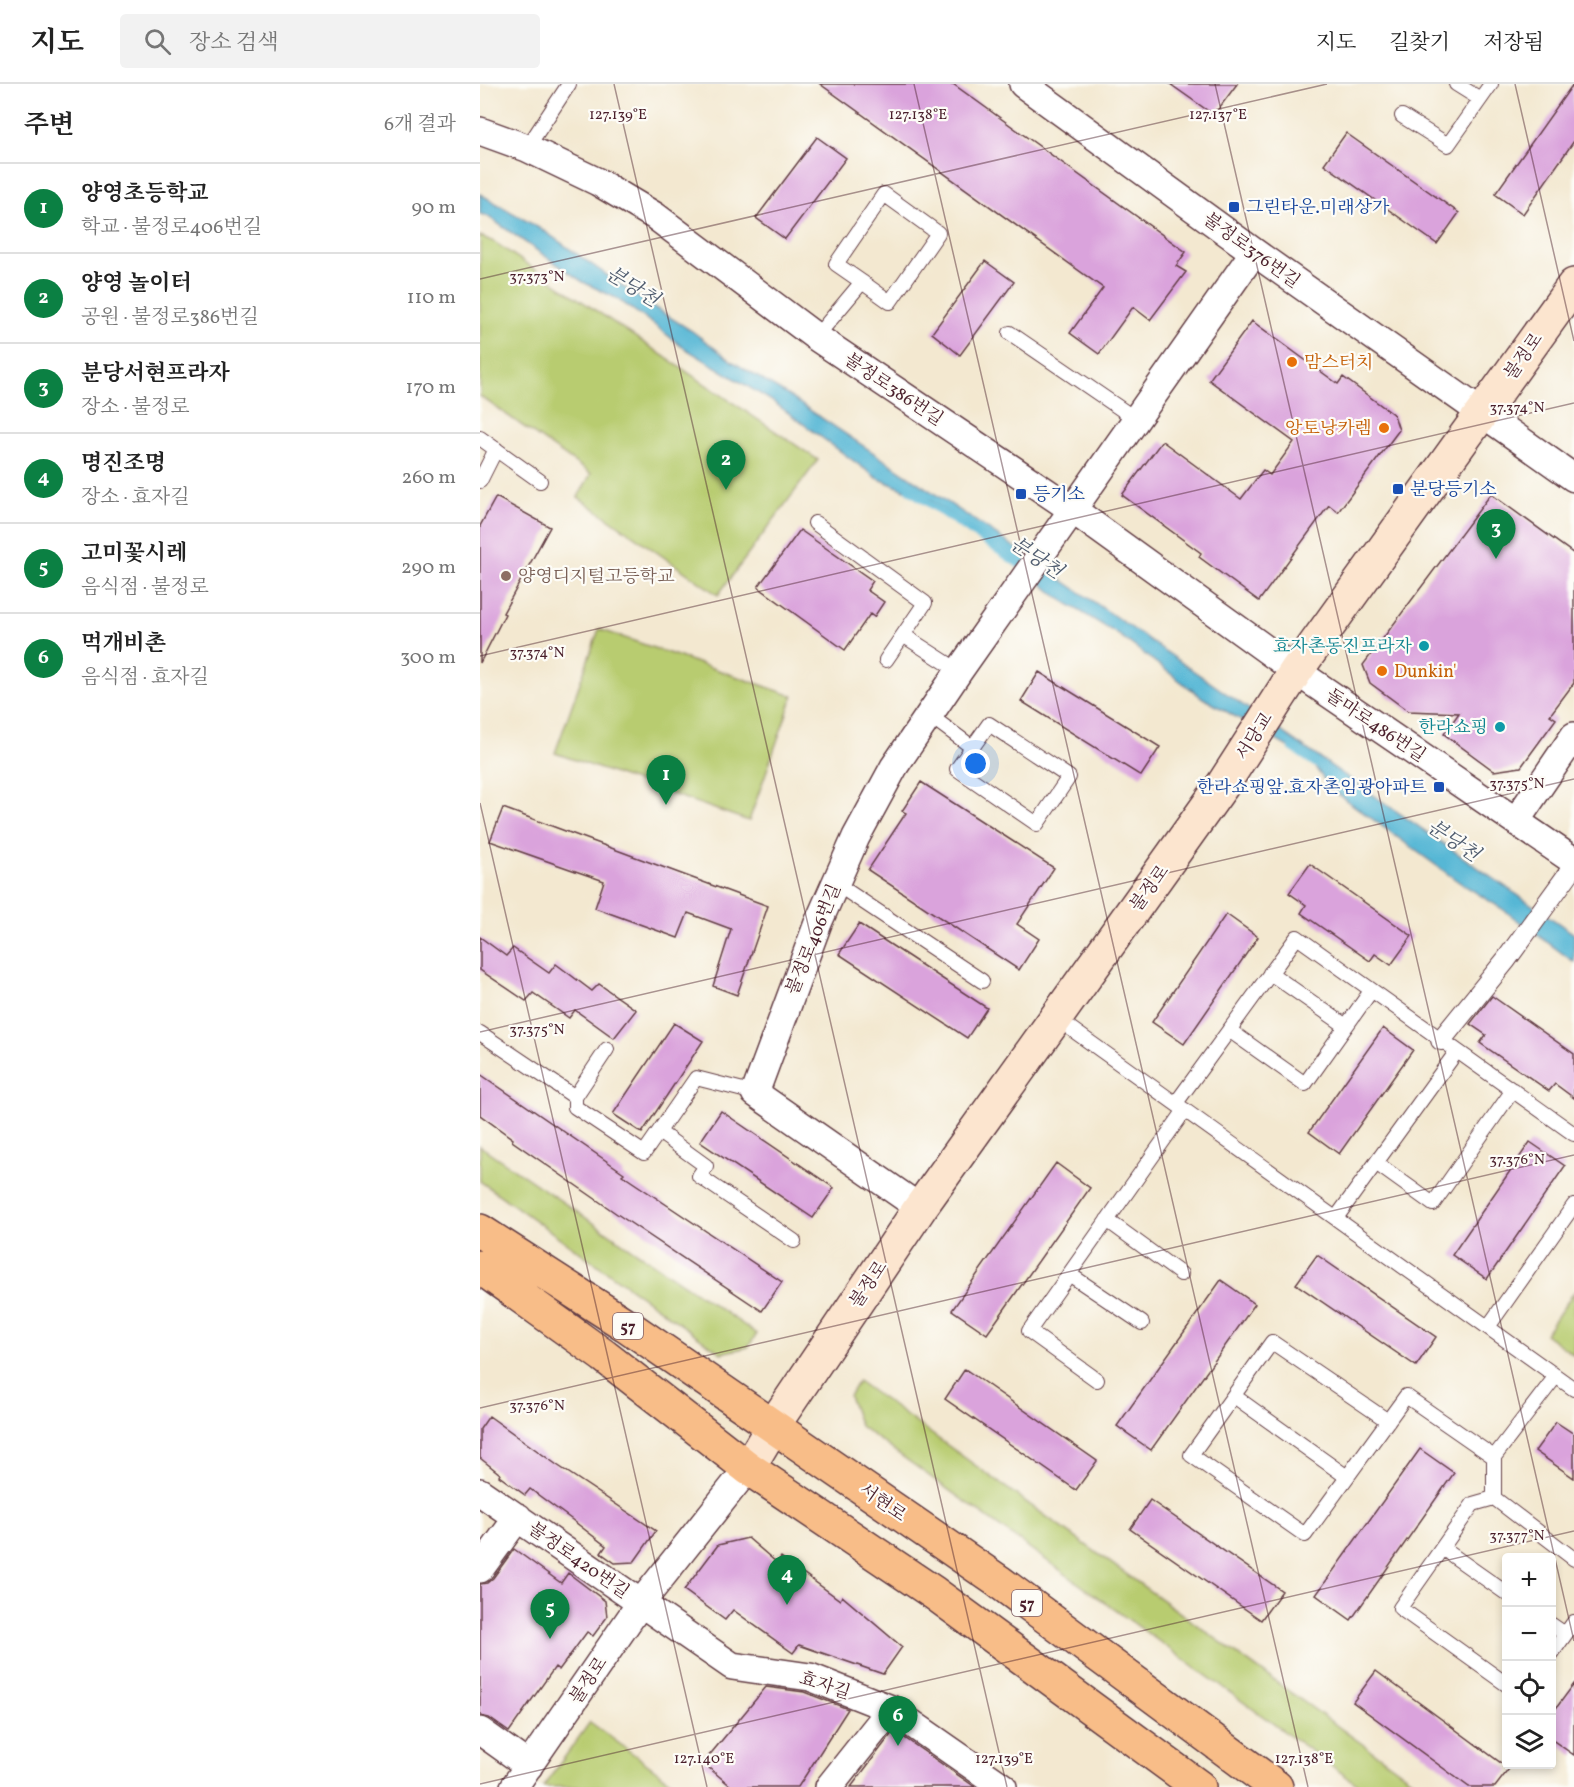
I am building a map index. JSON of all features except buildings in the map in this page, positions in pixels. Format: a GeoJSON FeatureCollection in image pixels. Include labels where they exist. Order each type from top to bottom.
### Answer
{"type":"FeatureCollection","features":[{"type":"Feature","properties":{"kind":"main road","name":"불정로"},"geometry":{"type":"LineString","coordinates":[[1290,680],[1574,285]]}},
{"type":"Feature","properties":{"kind":"main road","name":"서당교"},"geometry":{"type":"LineString","coordinates":[[1224,783],[1290,680]]}},
{"type":"Feature","properties":{"kind":"main road","name":"불정로"},"geometry":{"type":"LineString","coordinates":[[748,1468],[773,1426],[920,1208],[1224,783]]}},
{"type":"Feature","properties":{"kind":"main road","name":"서현로"},"geometry":{"type":"LineString","coordinates":[[480,1231],[626,1325],[998,1581],[1276,1787]]}},
{"type":"Feature","properties":{"kind":"main road","name":"57"},"geometry":{"type":"LineString","coordinates":[[480,1267],[604,1356],[748,1468],[934,1593],[1199,1787]]}},
{"type":"Feature","properties":{"kind":"street","name":"불정로376번길"},"geometry":{"type":"LineString","coordinates":[[1023,84],[1254,252],[1574,478]]}},
{"type":"Feature","properties":{"kind":"street","name":"불정로386번길"},"geometry":{"type":"LineString","coordinates":[[480,131],[527,148],[598,182],[655,216],[816,337],[1290,680]]}},
{"type":"Feature","properties":{"kind":"street","name":"불정로406번길"},"geometry":{"type":"LineString","coordinates":[[755,1093],[835,883],[856,837],[894,767],[992,623],[1254,252]]}},
{"type":"Feature","properties":{"kind":"street","name":"돌마로486번길"},"geometry":{"type":"LineString","coordinates":[[1290,680],[1516,821],[1573,865]]}},
{"type":"Feature","properties":{"kind":"street"},"geometry":{"type":"LineString","coordinates":[[1516,821],[1574,736]]}},
{"type":"Feature","properties":{"kind":"street"},"geometry":{"type":"LineString","coordinates":[[1449,1045],[1573,865]]}},
{"type":"Feature","properties":{"kind":"street"},"geometry":{"type":"LineString","coordinates":[[755,1093],[920,1208]]}},
{"type":"Feature","properties":{"kind":"street","name":"불정로"},"geometry":{"type":"LineString","coordinates":[[522,1777],[640,1604],[748,1468]]}},
{"type":"Feature","properties":{"kind":"street","name":"불정로420번길"},"geometry":{"type":"LineString","coordinates":[[480,1492],[640,1604]]}},
{"type":"Feature","properties":{"kind":"street","name":"불정로420번길"},"geometry":{"type":"LineString","coordinates":[[480,1569],[518,1517]]}},
{"type":"Feature","properties":{"kind":"street","name":"효자길"},"geometry":{"type":"LineString","coordinates":[[640,1604],[732,1666],[810,1677],[891,1709],[1003,1787]]}},
{"type":"Feature","properties":{"kind":"street"},"geometry":{"type":"LineString","coordinates":[[829,1787],[891,1709]]}},
{"type":"Feature","properties":{"kind":"street"},"geometry":{"type":"LineString","coordinates":[[480,1731],[522,1777]]}},
{"type":"Feature","properties":{"kind":"lane"},"geometry":{"type":"LineString","coordinates":[[527,148],[569,84]]}},
{"type":"Feature","properties":{"kind":"lane"},"geometry":{"type":"LineString","coordinates":[[1456,84],[1480,99]]}},
{"type":"Feature","properties":{"kind":"lane"},"geometry":{"type":"LineString","coordinates":[[1402,116],[1448,145],[1491,84]]}},
{"type":"Feature","properties":{"kind":"lane"},"geometry":{"type":"LineString","coordinates":[[884,194],[938,233],[890,302],[862,282],[836,264],[884,194]]}},
{"type":"Feature","properties":{"kind":"lane"},"geometry":{"type":"LineString","coordinates":[[816,337],[862,282]]}},
{"type":"Feature","properties":{"kind":"lane"},"geometry":{"type":"LineString","coordinates":[[1010,333],[1137,420]]}},
{"type":"Feature","properties":{"kind":"lane"},"geometry":{"type":"LineString","coordinates":[[480,438],[540,481]]}},
{"type":"Feature","properties":{"kind":"lane"},"geometry":{"type":"LineString","coordinates":[[480,481],[496,449]]}},
{"type":"Feature","properties":{"kind":"lane"},"geometry":{"type":"LineString","coordinates":[[815,523],[925,603],[886,660]]}},
{"type":"Feature","properties":{"kind":"lane"},"geometry":{"type":"LineString","coordinates":[[903,635],[959,671]]}},
{"type":"Feature","properties":{"kind":"lane"},"geometry":{"type":"LineString","coordinates":[[929,715],[972,747]]}},
{"type":"Feature","properties":{"kind":"lane"},"geometry":{"type":"LineString","coordinates":[[989,724],[1069,777],[1037,824],[957,769],[972,747],[989,724]]}},
{"type":"Feature","properties":{"kind":"lane"},"geometry":{"type":"LineString","coordinates":[[835,883],[982,981]]}},
{"type":"Feature","properties":{"kind":"lane"},"geometry":{"type":"LineString","coordinates":[[1097,1380],[1029,1331],[1107,1220],[1229,1029],[1297,937],[1574,1134]]}},
{"type":"Feature","properties":{"kind":"lane"},"geometry":{"type":"LineString","coordinates":[[1270,973],[1346,1026]]}},
{"type":"Feature","properties":{"kind":"lane"},"geometry":{"type":"LineString","coordinates":[[1229,1029],[1305,1084],[1371,991]]}},
{"type":"Feature","properties":{"kind":"lane"},"geometry":{"type":"LineString","coordinates":[[1056,1018],[1574,1389]]}},
{"type":"Feature","properties":{"kind":"lane"},"geometry":{"type":"LineString","coordinates":[[480,1033],[575,1097]]}},
{"type":"Feature","properties":{"kind":"lane"},"geometry":{"type":"LineString","coordinates":[[1336,1218],[1376,1163],[1449,1045]]}},
{"type":"Feature","properties":{"kind":"lane"},"geometry":{"type":"LineString","coordinates":[[607,1049],[575,1097],[575,1107],[644,1153],[696,1078],[755,1093]]}},
{"type":"Feature","properties":{"kind":"lane"},"geometry":{"type":"LineString","coordinates":[[1376,1163],[1433,1204],[1513,1090]]}},
{"type":"Feature","properties":{"kind":"lane"},"geometry":{"type":"LineString","coordinates":[[659,1132],[706,1166],[699,1176],[794,1240]]}},
{"type":"Feature","properties":{"kind":"lane"},"geometry":{"type":"LineString","coordinates":[[1488,1327],[1574,1205]]}},
{"type":"Feature","properties":{"kind":"lane"},"geometry":{"type":"LineString","coordinates":[[1107,1220],[1181,1274]]}},
{"type":"Feature","properties":{"kind":"lane"},"geometry":{"type":"LineString","coordinates":[[1070,1274],[1142,1323]]}},
{"type":"Feature","properties":{"kind":"lane"},"geometry":{"type":"LineString","coordinates":[[1388,1421],[1272,1342],[1191,1455],[1305,1535],[1388,1421],[1406,1396],[1494,1457]]}},
{"type":"Feature","properties":{"kind":"lane"},"geometry":{"type":"LineString","coordinates":[[1494,1498],[1494,1457],[1556,1376]]}},
{"type":"Feature","properties":{"kind":"lane"},"geometry":{"type":"LineString","coordinates":[[1234,1396],[1347,1477]]}},
{"type":"Feature","properties":{"kind":"lane"},"geometry":{"type":"LineString","coordinates":[[1494,1498],[1473,1504],[1400,1608],[1502,1681]]}},
{"type":"Feature","properties":{"kind":"lane"},"geometry":{"type":"LineString","coordinates":[[1494,1498],[1574,1559]]}},
{"type":"Feature","properties":{"kind":"lane"},"geometry":{"type":"LineString","coordinates":[[1442,1548],[1502,1590]]}},
{"type":"Feature","properties":{"kind":"lane"},"geometry":{"type":"LineString","coordinates":[[1556,1646],[1574,1622]]}},
{"type":"Feature","properties":{"kind":"lane"},"geometry":{"type":"LineString","coordinates":[[1556,1628],[1565,1634]]}},
{"type":"Feature","properties":{"kind":"green space"},"geometry":{"type":"Polygon","coordinates":[[[480,236],[494,242],[818,460],[718,595],[578,497],[591,474],[480,396],[480,236]]]}},
{"type":"Feature","properties":{"kind":"green space"},"geometry":{"type":"Polygon","coordinates":[[[599,629],[793,696],[749,821],[555,753],[599,629]]]}},
{"type":"Feature","properties":{"kind":"green space"},"geometry":{"type":"Polygon","coordinates":[[[480,1146],[757,1334],[748,1347],[721,1353],[480,1181],[480,1146]]]}},
{"type":"Feature","properties":{"kind":"green space"},"geometry":{"type":"Polygon","coordinates":[[[1574,1292],[1574,1355],[1545,1334],[1574,1292]]]}},
{"type":"Feature","properties":{"kind":"green space"},"geometry":{"type":"Polygon","coordinates":[[[858,1381],[1422,1787],[1361,1787],[860,1426],[849,1396],[858,1381]]]}},
{"type":"Feature","properties":{"kind":"green space"},"geometry":{"type":"Polygon","coordinates":[[[590,1722],[678,1787],[543,1787],[590,1722]]]}},
{"type":"Feature","properties":{"kind":"water"},"geometry":{"type":"Polygon","coordinates":[[[480,194],[544,231],[644,301],[692,331],[733,362],[784,393],[1016,548],[1574,934],[1574,962],[1331,789],[1309,759],[1203,698],[1119,635],[1060,599],[1008,556],[931,501],[877,478],[772,401],[681,346],[616,298],[583,282],[487,216],[480,214],[480,194]]]}},
{"type":"Feature","properties":{"kind":"waterway","name":"분당천"},"geometry":{"type":"LineString","coordinates":[[909,490],[1021,566]]}},
{"type":"Feature","properties":{"kind":"waterway","name":"분당천"},"geometry":{"type":"LineString","coordinates":[[1292,748],[1317,765]]}},
{"type":"Feature","properties":{"kind":"place","name":"그린타운.미래상가"},"geometry":{"type":"Point","coordinates":[1234,207]}},
{"type":"Feature","properties":{"kind":"place","name":"맘스터치"},"geometry":{"type":"Point","coordinates":[1292,362]}},
{"type":"Feature","properties":{"kind":"place","name":"앙토낭카렘"},"geometry":{"type":"Point","coordinates":[1384,428]}},
{"type":"Feature","properties":{"kind":"place","name":"분당등기소"},"geometry":{"type":"Point","coordinates":[1398,489]}},
{"type":"Feature","properties":{"kind":"place","name":"양영 놀이터"},"geometry":{"type":"Point","coordinates":[726,490]}},
{"type":"Feature","properties":{"kind":"place","name":"등기소"},"geometry":{"type":"Point","coordinates":[1021,494]}},
{"type":"Feature","properties":{"kind":"place","name":"분당서현프라자"},"geometry":{"type":"Point","coordinates":[1496,559]}},
{"type":"Feature","properties":{"kind":"place","name":"양영디지털고등학교"},"geometry":{"type":"Point","coordinates":[506,576]}},
{"type":"Feature","properties":{"kind":"place","name":"효자촌동진프라자"},"geometry":{"type":"Point","coordinates":[1424,646]}},
{"type":"Feature","properties":{"kind":"place","name":"Dunkin'"},"geometry":{"type":"Point","coordinates":[1382,671]}},
{"type":"Feature","properties":{"kind":"place","name":"한라쇼핑"},"geometry":{"type":"Point","coordinates":[1500,727]}},
{"type":"Feature","properties":{"kind":"place","name":"한라쇼핑앞.효자촌임광아파트"},"geometry":{"type":"Point","coordinates":[1439,787]}},
{"type":"Feature","properties":{"kind":"place","name":"양영초등학교"},"geometry":{"type":"Point","coordinates":[666,805]}},
{"type":"Feature","properties":{"kind":"place","name":"명진조명"},"geometry":{"type":"Point","coordinates":[787,1605]}},
{"type":"Feature","properties":{"kind":"place","name":"고미꽃시레"},"geometry":{"type":"Point","coordinates":[550,1639]}},
{"type":"Feature","properties":{"kind":"place","name":"먹개비촌"},"geometry":{"type":"Point","coordinates":[898,1746]}}]}
